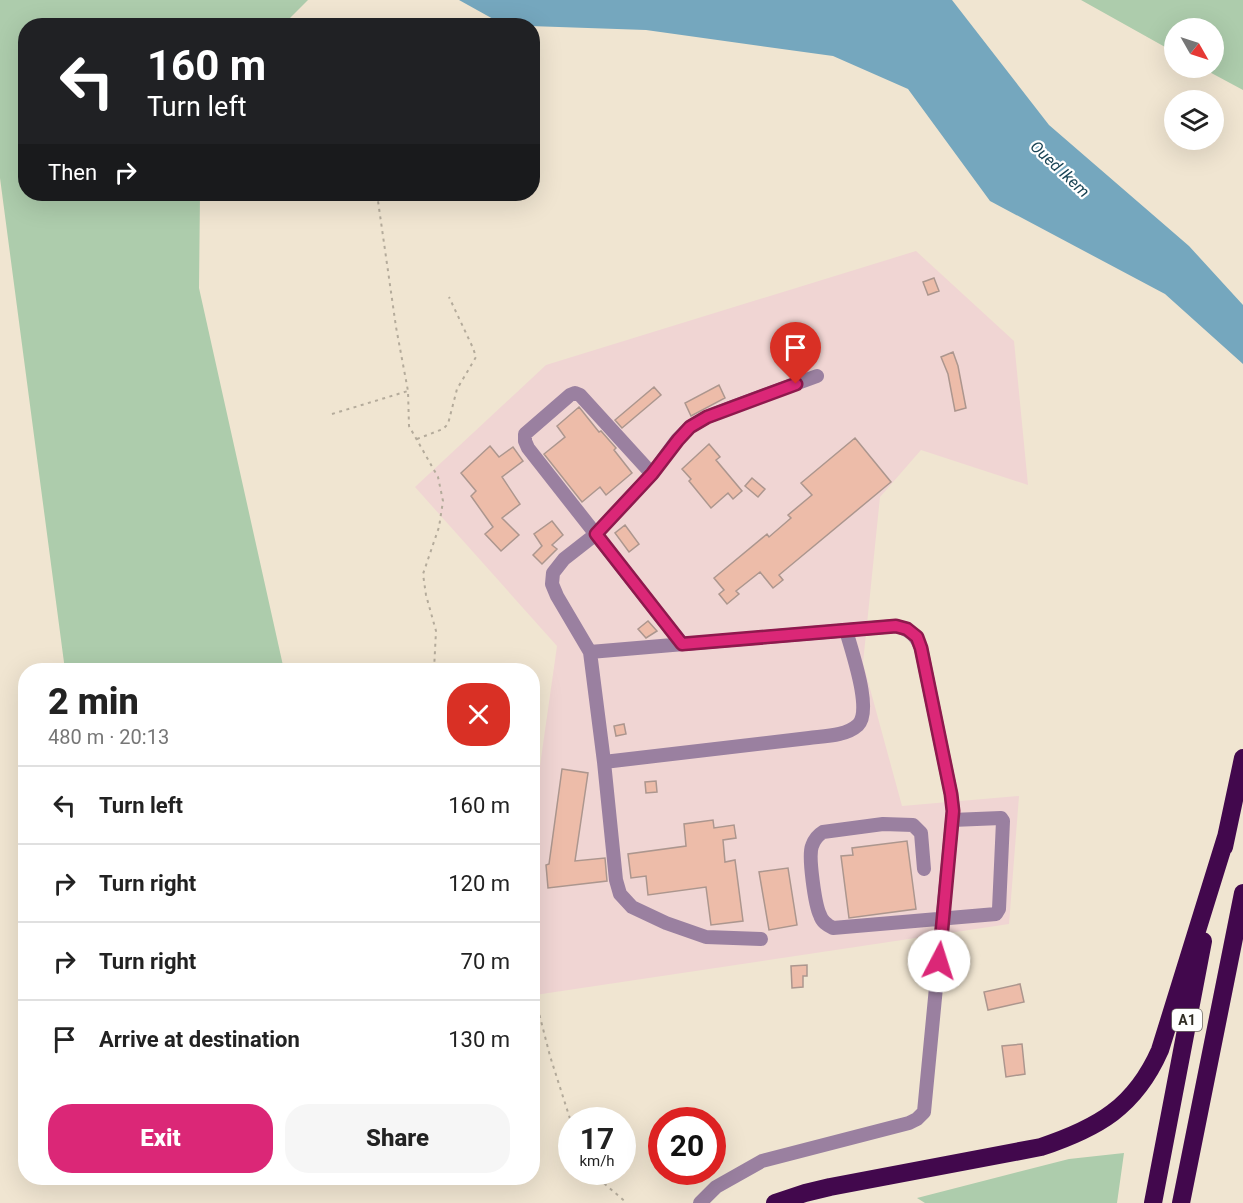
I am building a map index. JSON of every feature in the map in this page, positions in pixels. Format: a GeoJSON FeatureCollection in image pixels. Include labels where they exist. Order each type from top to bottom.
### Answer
{"type":"FeatureCollection","features":[{"type":"Feature","properties":{"kind":"highway","name":"A1"},"geometry":{"type":"LineString","coordinates":[[1153,1203],[1199,959],[1243,758]]}},
{"type":"Feature","properties":{"kind":"highway"},"geometry":{"type":"LineString","coordinates":[[776,1203],[830,1187],[882,1179],[1041,1147],[1093,1127],[1118,1110],[1135,1094],[1151,1071],[1160,1050],[1226,837]]}},
{"type":"Feature","properties":{"kind":"highway","name":"A1"},"geometry":{"type":"LineString","coordinates":[[1181,1203],[1203,1083],[1243,894]]}},
{"type":"Feature","properties":{"kind":"lane"},"geometry":{"type":"LineString","coordinates":[[760,939],[696,936],[632,907],[620,894],[616,880],[590,651],[556,596],[552,584],[553,573],[564,559],[596,534],[652,474],[690,427],[707,417],[817,376]]}},
{"type":"Feature","properties":{"kind":"lane"},"geometry":{"type":"LineString","coordinates":[[652,474],[580,395],[575,393],[525,434],[528,448],[682,644]]}},
{"type":"Feature","properties":{"kind":"lane"},"geometry":{"type":"LineString","coordinates":[[590,651],[896,626],[907,629],[917,637],[921,648],[951,794],[952,820],[924,1112],[909,1123],[762,1161],[716,1187],[700,1203]]}},
{"type":"Feature","properties":{"kind":"lane"},"geometry":{"type":"LineString","coordinates":[[604,762],[809,738],[843,733],[856,726],[861,721],[865,705],[846,630]]}},
{"type":"Feature","properties":{"kind":"lane"},"geometry":{"type":"LineString","coordinates":[[924,869],[921,833],[913,825],[907,823],[824,832],[818,834],[810,854],[820,916],[826,925],[833,928],[996,914],[999,909],[1003,821],[1000,818],[952,820]]}},
{"type":"Feature","properties":{"kind":"path"},"geometry":{"type":"LineString","coordinates":[[378,201],[396,327],[408,391],[409,426],[430,459],[438,477],[443,501],[439,527],[423,574],[426,595],[436,630],[434,663]]}},
{"type":"Feature","properties":{"kind":"path"},"geometry":{"type":"LineString","coordinates":[[416,439],[443,429],[448,424],[457,389],[476,357],[474,348],[449,297]]}},
{"type":"Feature","properties":{"kind":"path"},"geometry":{"type":"LineString","coordinates":[[332,414],[408,391]]}},
{"type":"Feature","properties":{"kind":"path"},"geometry":{"type":"LineString","coordinates":[[540,1017],[566,1107]]}},
{"type":"Feature","properties":{"kind":"path"},"geometry":{"type":"LineString","coordinates":[[606,1185],[627,1203]]}},
{"type":"Feature","properties":{"kind":"shaded area"},"geometry":{"type":"Polygon","coordinates":[[[916,251],[1014,341],[1028,485],[921,450],[880,497],[863,663],[902,806],[1019,796],[1009,924],[540,994],[540,766],[557,646],[415,487],[546,365],[916,251]]]}},
{"type":"Feature","properties":{"kind":"green space"},"geometry":{"type":"Polygon","coordinates":[[[0,0],[308,0],[290,18],[18,18],[18,201],[200,201],[199,288],[282,663],[64,663],[0,178],[0,0]]]}},
{"type":"Feature","properties":{"kind":"green space"},"geometry":{"type":"Polygon","coordinates":[[[1081,0],[1243,0],[1243,90],[1221,78],[1224,78],[1224,18],[1164,18],[1164,46],[1081,0]]]}},
{"type":"Feature","properties":{"kind":"green space"},"geometry":{"type":"Polygon","coordinates":[[[1124,1153],[1117,1203],[925,1203],[917,1198],[1069,1159],[1124,1153]]]}},
{"type":"Feature","properties":{"kind":"water","name":"Oued Ikem"},"geometry":{"type":"Polygon","coordinates":[[[459,0],[952,0],[1049,125],[1189,246],[1243,305],[1243,364],[1165,294],[990,201],[908,89],[833,56],[646,30],[540,26],[540,18],[491,18],[459,0]]]}},
{"type":"Feature","properties":{"kind":"building"},"geometry":{"type":"Polygon","coordinates":[[[934,278],[939,291],[928,295],[923,282],[934,278]]]}},
{"type":"Feature","properties":{"kind":"building"},"geometry":{"type":"Polygon","coordinates":[[[953,352],[966,408],[955,411],[948,374],[941,357],[953,352]]]}},
{"type":"Feature","properties":{"kind":"building"},"geometry":{"type":"Polygon","coordinates":[[[719,385],[725,398],[691,416],[685,403],[719,385]]]}},
{"type":"Feature","properties":{"kind":"building"},"geometry":{"type":"Polygon","coordinates":[[[654,387],[661,395],[622,428],[615,420],[654,387]]]}},
{"type":"Feature","properties":{"kind":"building"},"geometry":{"type":"Polygon","coordinates":[[[579,407],[599,432],[601,431],[616,448],[614,450],[632,473],[606,495],[600,487],[582,502],[544,454],[565,437],[557,426],[579,407]]]}},
{"type":"Feature","properties":{"kind":"building"},"geometry":{"type":"Polygon","coordinates":[[[855,438],[891,482],[779,575],[783,580],[773,588],[760,572],[736,591],[739,594],[727,604],[719,594],[724,590],[714,578],[767,534],[769,537],[791,518],[788,515],[812,495],[801,483],[855,438]]]}},
{"type":"Feature","properties":{"kind":"building"},"geometry":{"type":"Polygon","coordinates":[[[709,444],[720,457],[716,460],[742,491],[733,499],[728,493],[711,508],[682,469],[709,444]]]}},
{"type":"Feature","properties":{"kind":"building"},"geometry":{"type":"Polygon","coordinates":[[[490,446],[499,457],[513,447],[523,461],[502,477],[520,504],[502,518],[519,535],[501,551],[485,534],[493,527],[471,496],[476,491],[461,473],[490,446]]]}},
{"type":"Feature","properties":{"kind":"building"},"geometry":{"type":"Polygon","coordinates":[[[752,478],[765,489],[758,497],[745,486],[752,478]]]}},
{"type":"Feature","properties":{"kind":"building"},"geometry":{"type":"Polygon","coordinates":[[[552,521],[563,535],[552,545],[557,549],[542,564],[533,555],[542,546],[534,534],[552,521]]]}},
{"type":"Feature","properties":{"kind":"building"},"geometry":{"type":"Polygon","coordinates":[[[625,525],[639,544],[629,552],[615,533],[625,525]]]}},
{"type":"Feature","properties":{"kind":"building"},"geometry":{"type":"Polygon","coordinates":[[[648,621],[657,631],[646,638],[638,629],[648,621]]]}},
{"type":"Feature","properties":{"kind":"building"},"geometry":{"type":"Polygon","coordinates":[[[624,724],[626,734],[616,736],[614,726],[624,724]]]}},
{"type":"Feature","properties":{"kind":"building"},"geometry":{"type":"Polygon","coordinates":[[[562,769],[588,773],[575,861],[605,858],[607,881],[548,888],[546,865],[549,864],[562,769]]]}},
{"type":"Feature","properties":{"kind":"building"},"geometry":{"type":"Polygon","coordinates":[[[656,781],[657,792],[646,793],[645,782],[656,781]]]}},
{"type":"Feature","properties":{"kind":"building"},"geometry":{"type":"Polygon","coordinates":[[[713,820],[714,828],[734,825],[736,838],[723,840],[725,862],[735,860],[743,921],[711,925],[706,887],[648,895],[646,876],[631,878],[628,854],[686,846],[684,824],[713,820]]]}},
{"type":"Feature","properties":{"kind":"building"},"geometry":{"type":"Polygon","coordinates":[[[907,841],[916,909],[849,918],[841,856],[853,855],[852,848],[907,841]]]}},
{"type":"Feature","properties":{"kind":"building"},"geometry":{"type":"Polygon","coordinates":[[[788,868],[797,925],[769,930],[759,872],[788,868]]]}},
{"type":"Feature","properties":{"kind":"building"},"geometry":{"type":"Polygon","coordinates":[[[807,965],[807,976],[803,976],[803,987],[792,988],[791,966],[807,965]]]}},
{"type":"Feature","properties":{"kind":"building"},"geometry":{"type":"Polygon","coordinates":[[[1020,984],[1024,1002],[988,1010],[984,992],[1020,984]]]}},
{"type":"Feature","properties":{"kind":"building"},"geometry":{"type":"Polygon","coordinates":[[[1022,1044],[1025,1074],[1006,1077],[1002,1046],[1022,1044]]]}},
{"type":"Feature","properties":{"kind":"route"},"geometry":{"type":"LineString","coordinates":[[796,384],[707,417],[690,427],[652,474],[596,534],[682,644],[896,626],[907,629],[917,637],[930,689],[953,811],[939,961]]}}]}
